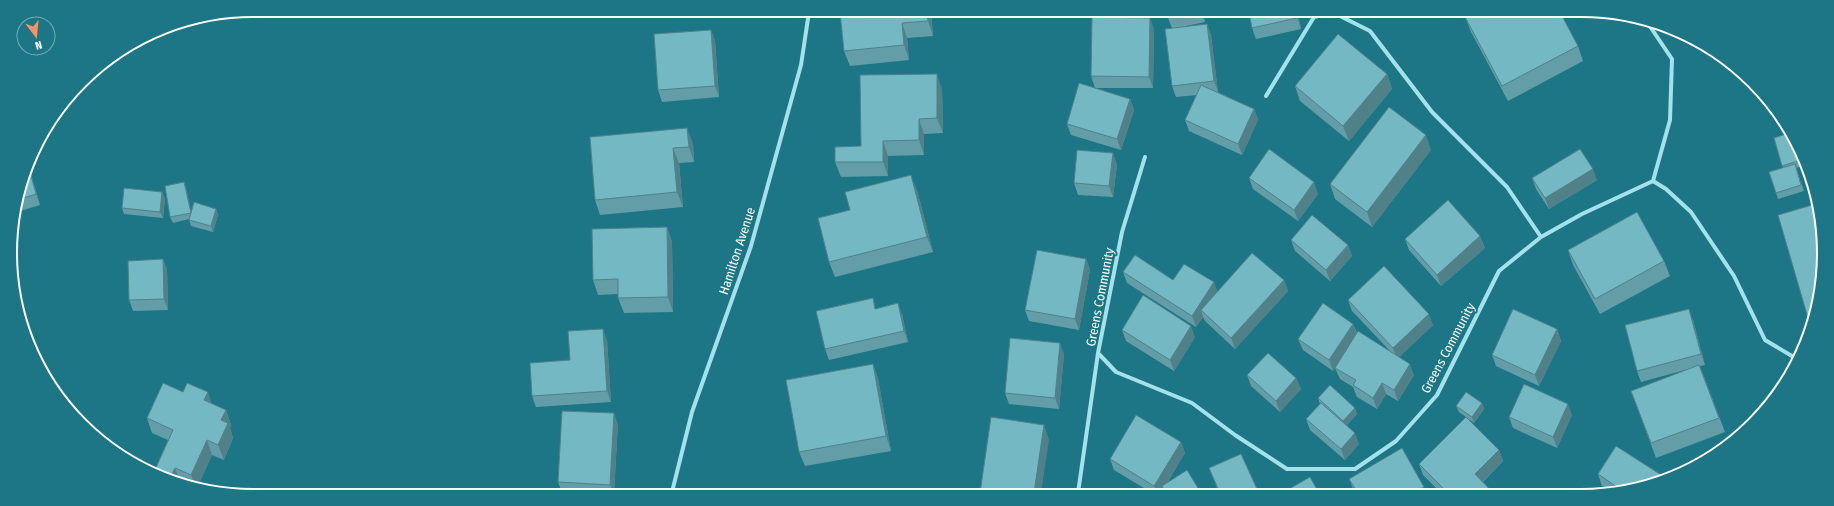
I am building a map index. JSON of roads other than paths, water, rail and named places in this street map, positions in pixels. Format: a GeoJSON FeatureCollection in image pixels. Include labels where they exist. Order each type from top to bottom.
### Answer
{"type":"FeatureCollection","features":[{"type":"Feature","properties":{"kind":"street","name":"Hamilton Avenue"},"geometry":{"type":"LineString","coordinates":[[673,489],[692,412],[751,246],[801,65],[808,17]]}},
{"type":"Feature","properties":{"kind":"street"},"geometry":{"type":"LineString","coordinates":[[1266,96],[1314,17]]}},
{"type":"Feature","properties":{"kind":"street"},"geometry":{"type":"LineString","coordinates":[[1342,17],[1370,31],[1432,112],[1507,187],[1541,238]]}},
{"type":"Feature","properties":{"kind":"street"},"geometry":{"type":"LineString","coordinates":[[1651,28],[1672,59],[1670,120],[1653,181],[1666,189],[1691,212],[1734,276],[1765,340],[1793,356]]}},
{"type":"Feature","properties":{"kind":"street","name":"Greens Community"},"geometry":{"type":"LineString","coordinates":[[1145,157],[1122,232],[1098,353],[1116,372],[1192,403],[1235,435],[1287,468],[1355,468],[1396,442],[1436,395],[1499,271],[1541,238],[1582,214],[1653,181]]}},
{"type":"Feature","properties":{"kind":"street"},"geometry":{"type":"LineString","coordinates":[[1079,489],[1098,353]]}}]}
